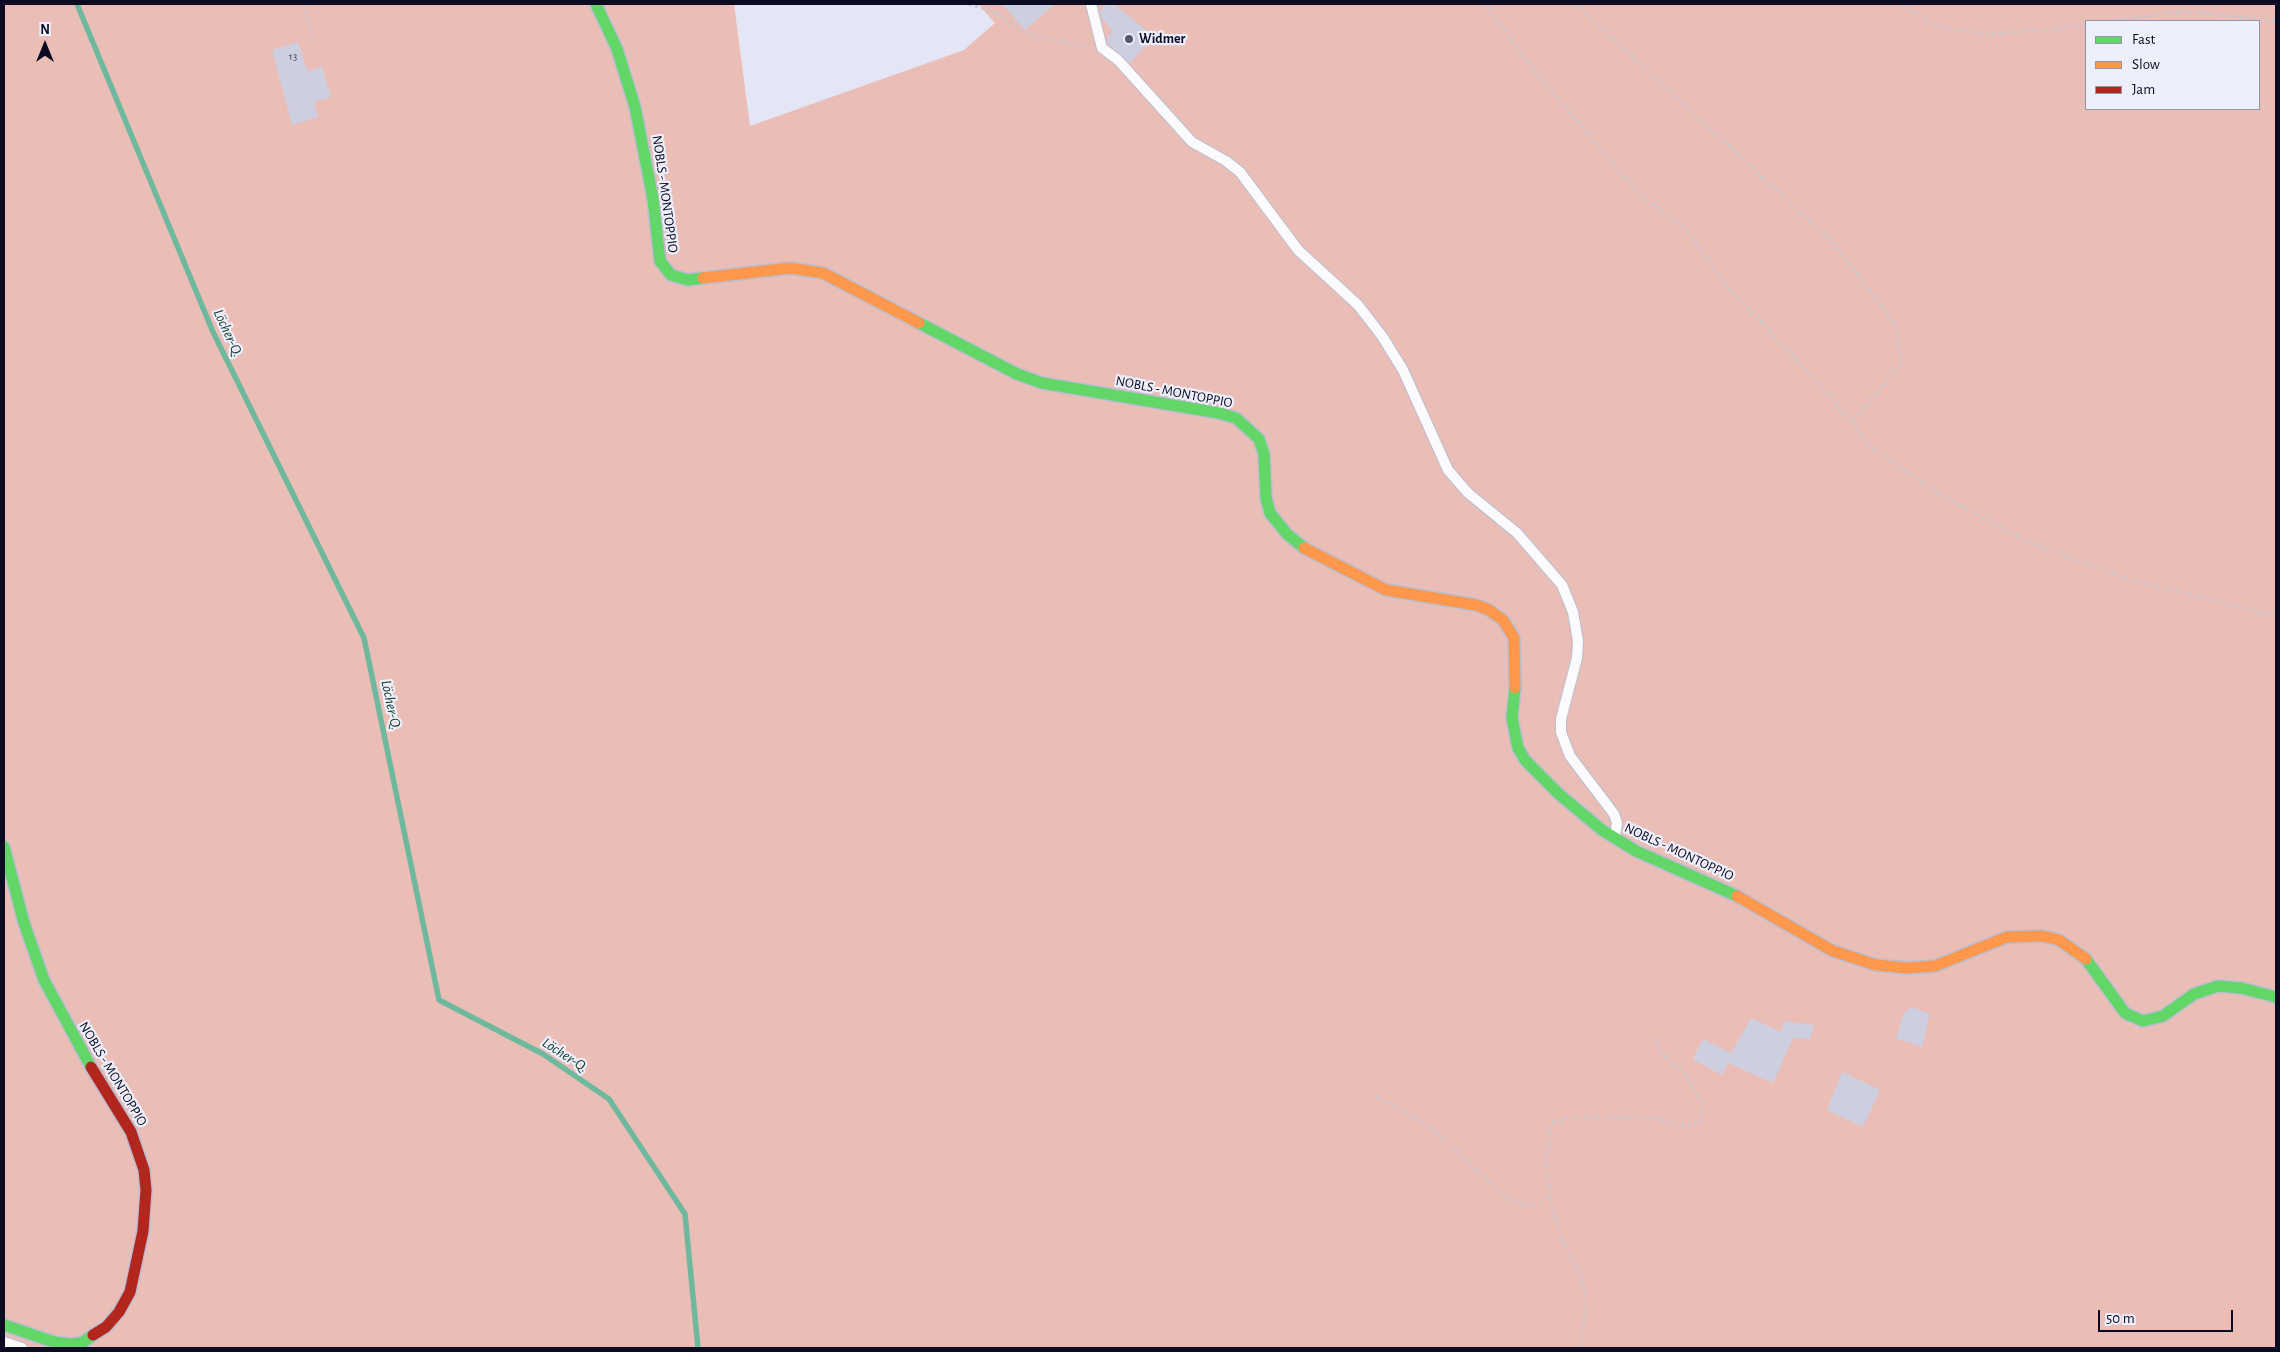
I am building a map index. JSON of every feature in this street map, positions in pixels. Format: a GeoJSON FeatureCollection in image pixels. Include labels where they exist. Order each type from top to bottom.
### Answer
{"type":"FeatureCollection","features":[{"type":"Feature","properties":{"kind":"street","name":"NOBLS - MONTOPPIO"},"geometry":{"type":"LineString","coordinates":[[596,4],[617,49],[635,107],[652,191],[660,261],[671,275],[688,280],[790,268],[823,273],[1017,374],[1042,383],[1219,413],[1236,418],[1259,439],[1264,454],[1266,498],[1270,512],[1287,534],[1303,547],[1386,590],[1476,605],[1489,610],[1503,620],[1514,638],[1516,670],[1512,718],[1518,748],[1533,770],[1615,838],[1636,851],[1737,896],[1833,951],[1876,965],[1907,968],[1935,966],[2007,937],[2042,936],[2059,940],[2082,954],[2093,966],[2126,1013],[2143,1021],[2163,1016],[2194,994],[2207,988],[2228,986],[2276,997]]}},
{"type":"Feature","properties":{"kind":"street","name":"NOBLS - MONTOPPIO"},"geometry":{"type":"LineString","coordinates":[[4,847],[24,923],[44,980],[82,1053],[131,1132],[144,1170],[146,1190],[143,1231],[130,1292],[120,1312],[106,1327],[78,1346],[54,1342],[4,1325]]}},
{"type":"Feature","properties":{"kind":"lane"},"geometry":{"type":"LineString","coordinates":[[1091,4],[1102,48],[1118,60],[1192,142],[1226,161],[1240,172],[1298,250],[1358,305],[1382,336],[1403,370],[1442,460],[1451,474],[1468,493],[1517,533],[1562,585],[1573,612],[1578,641],[1577,658],[1561,719],[1561,732],[1570,756],[1614,814],[1617,823],[1615,838]]}},
{"type":"Feature","properties":{"kind":"lane"},"geometry":{"type":"LineString","coordinates":[[4,1342],[22,1348]]}},
{"type":"Feature","properties":{"kind":"path"},"geometry":{"type":"LineString","coordinates":[[305,4],[311,41]]}},
{"type":"Feature","properties":{"kind":"path"},"geometry":{"type":"LineString","coordinates":[[969,4],[996,14],[1027,34],[1087,47],[1102,48]]}},
{"type":"Feature","properties":{"kind":"path"},"geometry":{"type":"LineString","coordinates":[[1484,4],[1535,71],[1639,194],[1688,231],[1724,282],[1824,389],[1871,447],[1931,489],[2024,540],[2125,578],[2276,616]]}},
{"type":"Feature","properties":{"kind":"path"},"geometry":{"type":"LineString","coordinates":[[1575,4],[1833,242],[1896,326],[1901,363],[1851,424]]}},
{"type":"Feature","properties":{"kind":"path"},"geometry":{"type":"LineString","coordinates":[[1902,4],[1936,26],[1986,35],[2085,25]]}},
{"type":"Feature","properties":{"kind":"path"},"geometry":{"type":"LineString","coordinates":[[2118,20],[2185,11],[2276,21]]}},
{"type":"Feature","properties":{"kind":"path"},"geometry":{"type":"LineString","coordinates":[[1579,1348],[1585,1316],[1585,1292],[1580,1274],[1563,1241],[1550,1197],[1546,1167],[1547,1135],[1549,1128],[1554,1122],[1573,1117],[1654,1118],[1686,1126],[1700,1122],[1703,1110],[1698,1096],[1686,1075],[1660,1050],[1657,1038]]}},
{"type":"Feature","properties":{"kind":"path"},"geometry":{"type":"LineString","coordinates":[[1376,1096],[1434,1131],[1508,1199],[1520,1204],[1530,1205],[1541,1203],[1550,1197]]}},
{"type":"Feature","properties":{"kind":"shaded area"},"geometry":{"type":"Polygon","coordinates":[[[4,4],[734,4],[750,126],[964,50],[995,23],[978,4],[2276,4],[2276,1348],[4,1348],[4,4]]]}},
{"type":"Feature","properties":{"kind":"building"},"geometry":{"type":"Polygon","coordinates":[[[1002,4],[1055,4],[1025,30],[1002,4]]]}},
{"type":"Feature","properties":{"kind":"building","name":"Widmer"},"geometry":{"type":"Polygon","coordinates":[[[1107,4],[1114,4],[1154,37],[1130,63],[1108,44],[1107,38],[1113,31],[1102,18],[1100,11],[1107,4]]]}},
{"type":"Feature","properties":{"kind":"building"},"geometry":{"type":"Polygon","coordinates":[[[298,42],[307,71],[322,67],[331,97],[314,102],[318,117],[292,125],[272,50],[298,42]]]}},
{"type":"Feature","properties":{"kind":"building"},"geometry":{"type":"Polygon","coordinates":[[[1911,1007],[1930,1014],[1922,1047],[1896,1038],[1904,1013],[1911,1007]]]}},
{"type":"Feature","properties":{"kind":"building"},"geometry":{"type":"Polygon","coordinates":[[[1751,1018],[1781,1032],[1784,1021],[1814,1025],[1810,1039],[1793,1038],[1773,1083],[1728,1063],[1722,1075],[1693,1059],[1703,1039],[1731,1053],[1751,1018]]]}},
{"type":"Feature","properties":{"kind":"building"},"geometry":{"type":"Polygon","coordinates":[[[1842,1072],[1880,1090],[1863,1127],[1827,1110],[1842,1072]]]}},
{"type":"Feature","properties":{"kind":"waterway","name":"Löcher-Q."},"geometry":{"type":"LineString","coordinates":[[77,4],[213,332],[364,638],[439,1000],[543,1054],[609,1099],[685,1214],[698,1348]]}},
{"type":"Feature","properties":{"kind":"traffic: fast"},"geometry":{"type":"LineString","coordinates":[[596,4],[617,49],[635,107],[653,199],[660,261],[671,275],[688,280],[703,278]]}},
{"type":"Feature","properties":{"kind":"traffic: fast"},"geometry":{"type":"LineString","coordinates":[[919,323],[1017,374],[1042,383],[1219,413],[1236,418],[1259,439],[1264,454],[1266,498],[1270,513],[1287,534],[1304,548]]}},
{"type":"Feature","properties":{"kind":"traffic: fast"},"geometry":{"type":"LineString","coordinates":[[1515,688],[1512,718],[1518,748],[1525,760],[1560,795],[1602,830],[1636,851],[1737,896]]}},
{"type":"Feature","properties":{"kind":"traffic: fast"},"geometry":{"type":"LineString","coordinates":[[4,847],[24,923],[44,980],[91,1067]]}},
{"type":"Feature","properties":{"kind":"traffic: fast"},"geometry":{"type":"LineString","coordinates":[[2086,959],[2125,1013],[2143,1021],[2163,1016],[2194,994],[2218,986],[2241,988],[2276,997]]}},
{"type":"Feature","properties":{"kind":"traffic: fast"},"geometry":{"type":"LineString","coordinates":[[4,1325],[54,1342],[69,1344],[82,1343],[93,1335]]}},
{"type":"Feature","properties":{"kind":"traffic: slow"},"geometry":{"type":"LineString","coordinates":[[703,278],[790,268],[823,273],[919,323]]}},
{"type":"Feature","properties":{"kind":"traffic: slow"},"geometry":{"type":"LineString","coordinates":[[1304,548],[1386,590],[1476,605],[1489,610],[1503,620],[1514,638],[1515,688]]}},
{"type":"Feature","properties":{"kind":"traffic: slow"},"geometry":{"type":"LineString","coordinates":[[1737,896],[1833,951],[1876,965],[1907,968],[1935,966],[2007,937],[2042,936],[2059,940],[2086,959]]}},
{"type":"Feature","properties":{"kind":"traffic: jam"},"geometry":{"type":"LineString","coordinates":[[91,1067],[131,1132],[144,1170],[146,1190],[143,1231],[130,1292],[119,1312],[106,1327],[93,1335]]}},
{"type":"Feature","properties":{"kind":"place","name":"Widmer"},"geometry":{"type":"Point","coordinates":[1129,39]}}]}
